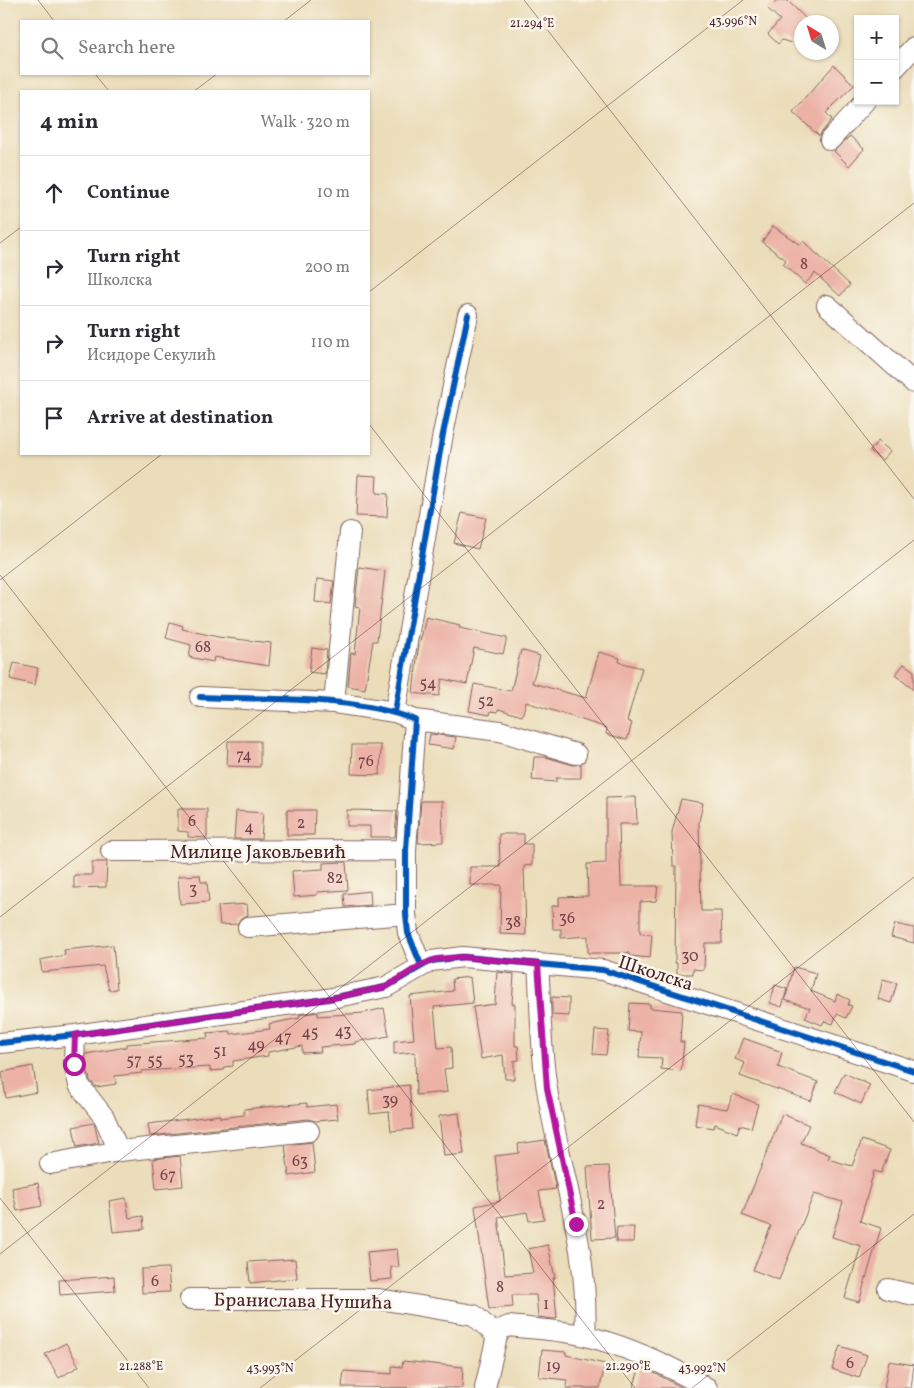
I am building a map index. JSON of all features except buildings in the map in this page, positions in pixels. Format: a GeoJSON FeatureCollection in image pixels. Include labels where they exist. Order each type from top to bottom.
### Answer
{"type":"FeatureCollection","features":[{"type":"Feature","properties":{"kind":"street"},"geometry":{"type":"LineString","coordinates":[[899,64],[914,47]]}},
{"type":"Feature","properties":{"kind":"street"},"geometry":{"type":"LineString","coordinates":[[830,140],[861,105]]}},
{"type":"Feature","properties":{"kind":"street"},"geometry":{"type":"LineString","coordinates":[[827,305],[914,383]]}},
{"type":"Feature","properties":{"kind":"street"},"geometry":{"type":"LineString","coordinates":[[395,712],[443,434],[468,315]]}},
{"type":"Feature","properties":{"kind":"street"},"geometry":{"type":"LineString","coordinates":[[334,703],[350,532]]}},
{"type":"Feature","properties":{"kind":"street"},"geometry":{"type":"LineString","coordinates":[[200,697],[334,703],[395,712],[414,720],[500,731],[576,754]]}},
{"type":"Feature","properties":{"kind":"street"},"geometry":{"type":"LineString","coordinates":[[414,720],[406,850],[406,914],[408,933],[421,965]]}},
{"type":"Feature","properties":{"kind":"street","name":"Милице Јаковљевић"},"geometry":{"type":"LineString","coordinates":[[111,851],[406,850]]}},
{"type":"Feature","properties":{"kind":"street"},"geometry":{"type":"LineString","coordinates":[[248,927],[406,914]]}},
{"type":"Feature","properties":{"kind":"street","name":"Школска"},"geometry":{"type":"LineString","coordinates":[[0,1043],[75,1035],[327,999],[386,987],[421,965],[437,959],[462,957],[603,970],[914,1071]]}},
{"type":"Feature","properties":{"kind":"street"},"geometry":{"type":"LineString","coordinates":[[538,964],[547,1088],[576,1224],[586,1316],[585,1336]]}},
{"type":"Feature","properties":{"kind":"street"},"geometry":{"type":"LineString","coordinates":[[75,1035],[74,1064],[79,1085],[104,1117],[119,1151]]}},
{"type":"Feature","properties":{"kind":"street"},"geometry":{"type":"LineString","coordinates":[[50,1164],[119,1151],[309,1131]]}},
{"type":"Feature","properties":{"kind":"street"},"geometry":{"type":"LineString","coordinates":[[888,1289],[914,1295]]}},
{"type":"Feature","properties":{"kind":"street","name":"Бранислава Нушића"},"geometry":{"type":"LineString","coordinates":[[190,1299],[379,1299],[406,1302],[427,1309],[474,1316],[497,1336]]}},
{"type":"Feature","properties":{"kind":"street"},"geometry":{"type":"LineString","coordinates":[[485,1388],[497,1336],[502,1329],[509,1326],[585,1336],[639,1353],[687,1376],[707,1388]]}},
{"type":"Feature","properties":{"kind":"cycle path"},"geometry":{"type":"LineString","coordinates":[[395,712],[443,434],[468,315]]}},
{"type":"Feature","properties":{"kind":"cycle path"},"geometry":{"type":"LineString","coordinates":[[200,697],[309,700],[338,703],[365,706],[415,720],[406,850],[406,914],[408,933],[421,965]]}},
{"type":"Feature","properties":{"kind":"cycle path"},"geometry":{"type":"LineString","coordinates":[[0,1043],[75,1035],[327,999],[386,987],[431,961],[463,957],[603,970],[914,1071]]}},
{"type":"Feature","properties":{"kind":"route"},"geometry":{"type":"LineString","coordinates":[[74,1064],[75,1035],[327,999],[386,987],[397,982],[421,965],[437,959],[462,957],[538,964],[547,1088],[576,1224]]}}]}
